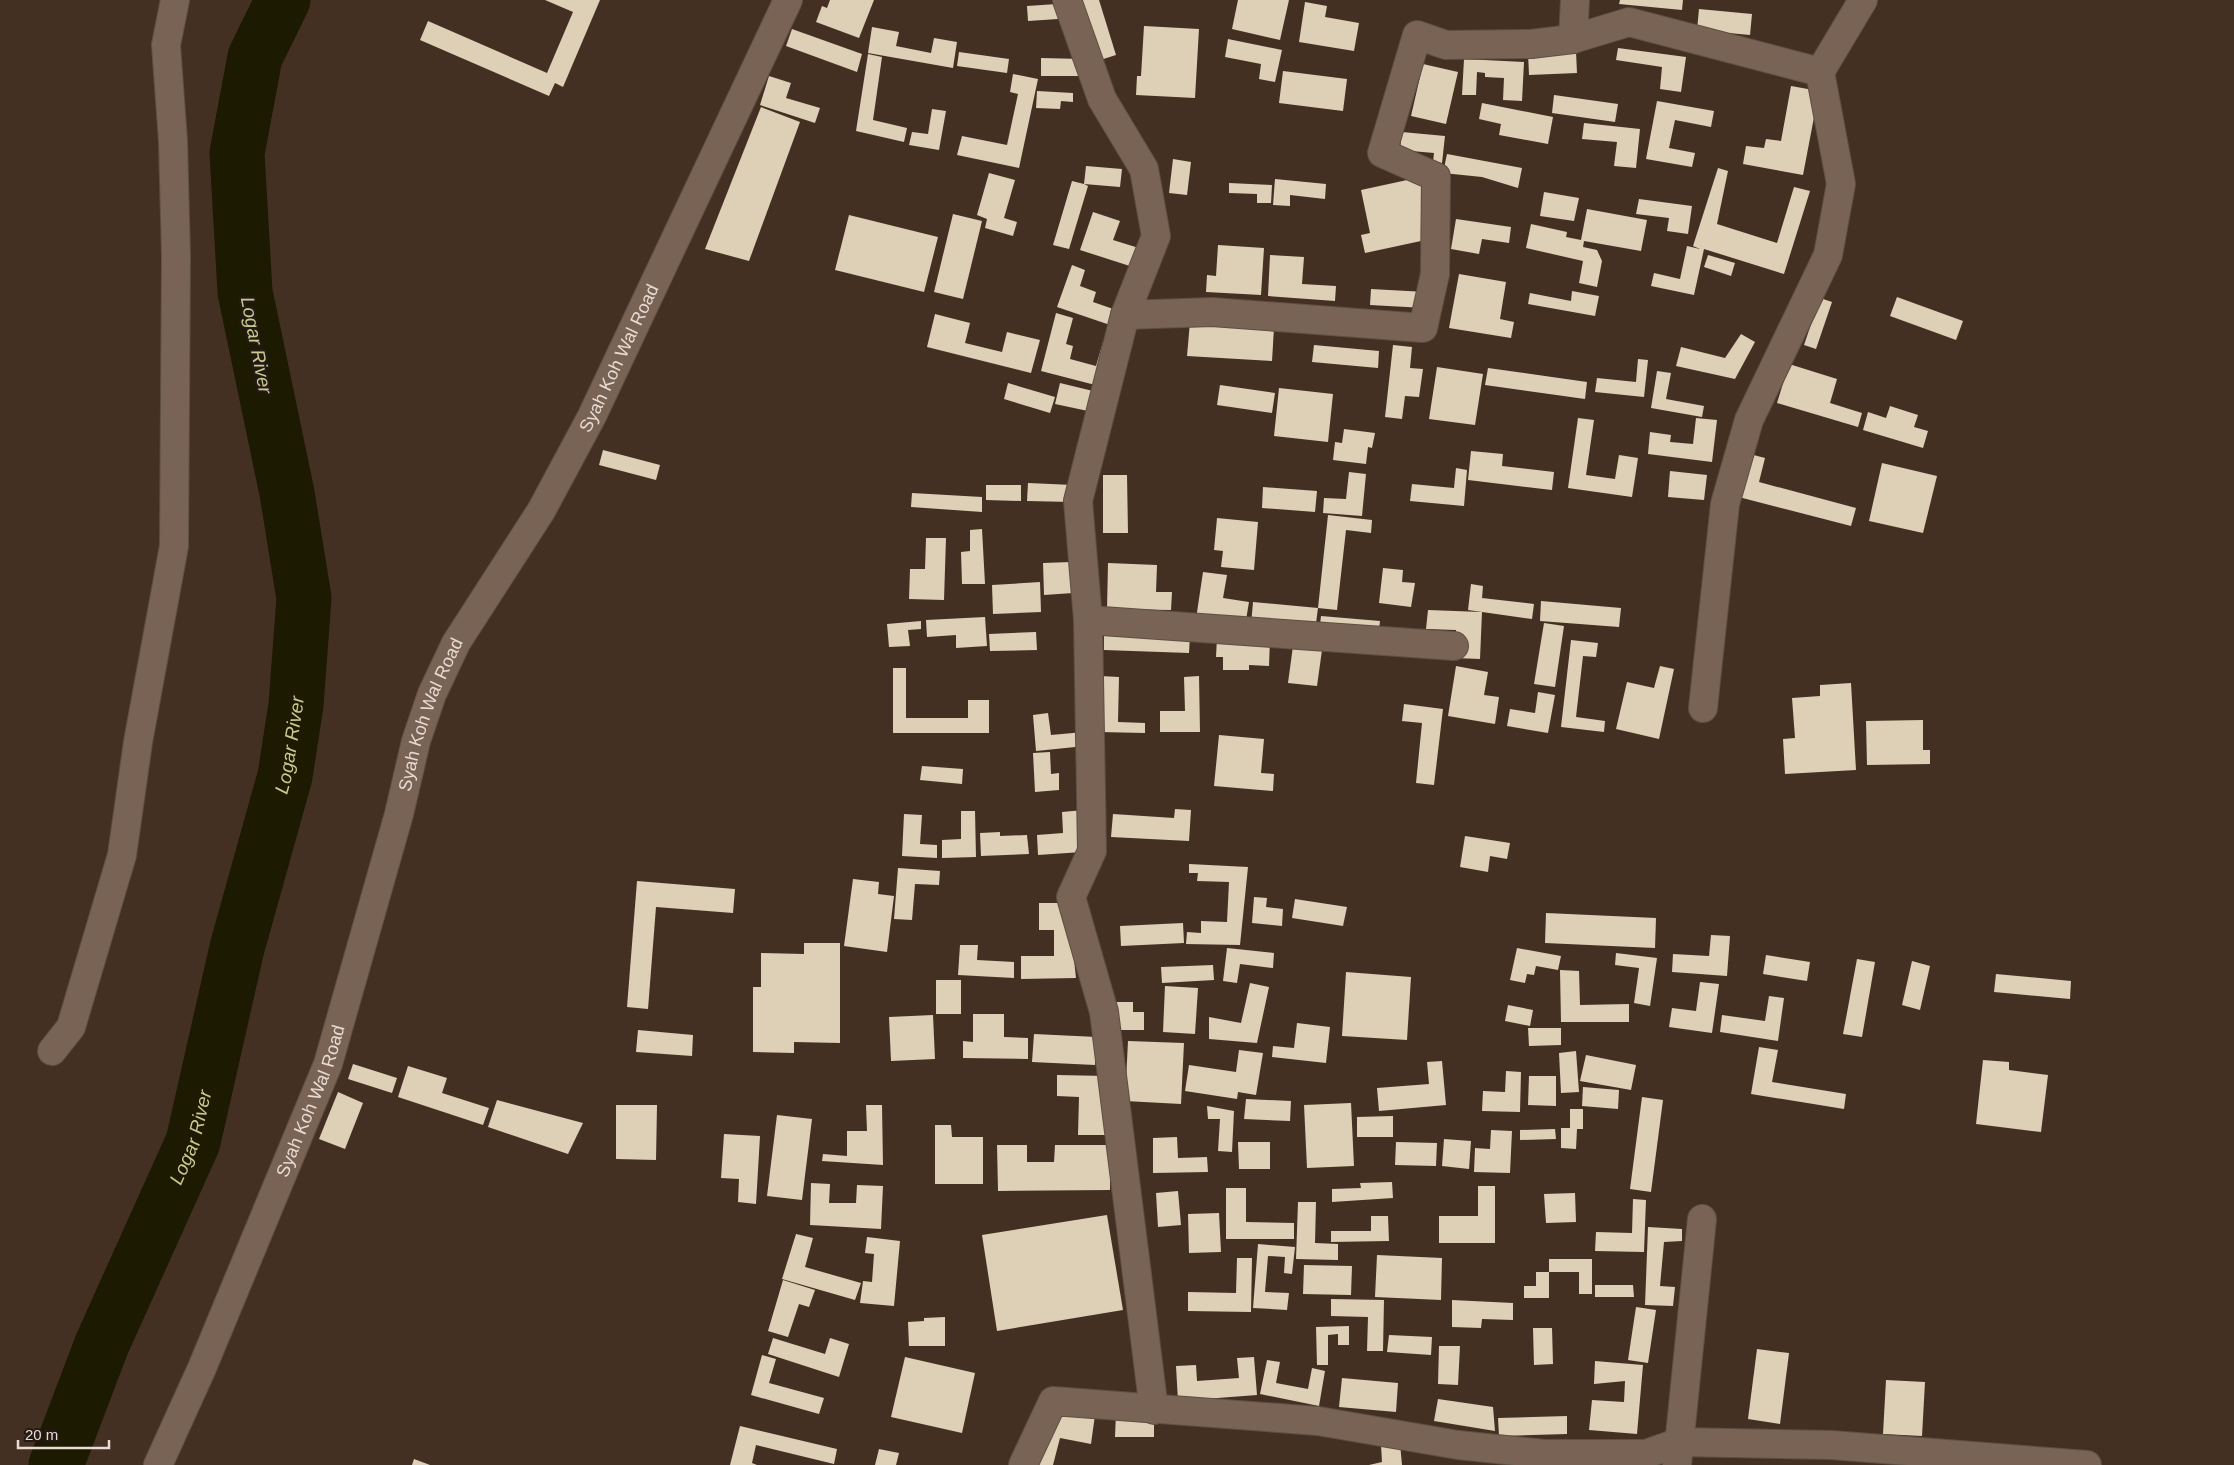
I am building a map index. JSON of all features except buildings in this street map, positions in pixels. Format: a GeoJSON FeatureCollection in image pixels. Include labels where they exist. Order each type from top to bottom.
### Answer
{"type":"FeatureCollection","features":[{"type":"Feature","properties":{"kind":"street"},"geometry":{"type":"LineString","coordinates":[[52,1052],[70,1027],[122,855],[140,732],[174,546],[176,256],[173,141],[166,44],[175,0]]}},
{"type":"Feature","properties":{"kind":"street","name":"Syah Koh Wal Road"},"geometry":{"type":"LineString","coordinates":[[158,1465],[202,1368],[328,1064],[399,814],[416,742],[432,694],[456,643],[541,511],[592,416],[788,0]]}},
{"type":"Feature","properties":{"kind":"street"},"geometry":{"type":"LineString","coordinates":[[1067,0],[1102,99],[1144,169],[1156,236],[1125,315],[1078,501],[1088,620],[1092,851],[1071,897],[1104,1012],[1154,1410]]}},
{"type":"Feature","properties":{"kind":"street"},"geometry":{"type":"LineString","coordinates":[[1573,40],[1574,0]]}},
{"type":"Feature","properties":{"kind":"street"},"geometry":{"type":"LineString","coordinates":[[1703,708],[1725,504],[1733,471],[1749,420],[1828,255],[1841,184],[1820,72],[1863,0]]}},
{"type":"Feature","properties":{"kind":"street"},"geometry":{"type":"LineString","coordinates":[[1125,315],[1212,312],[1423,328],[1435,274],[1436,176],[1382,153],[1417,34],[1446,45],[1531,44],[1573,40],[1629,22],[1820,72]]}},
{"type":"Feature","properties":{"kind":"street"},"geometry":{"type":"LineString","coordinates":[[1088,620],[1454,646]]}},
{"type":"Feature","properties":{"kind":"street"},"geometry":{"type":"LineString","coordinates":[[1678,1454],[1702,1219]]}},
{"type":"Feature","properties":{"kind":"street"},"geometry":{"type":"LineString","coordinates":[[1023,1465],[1053,1401],[1318,1421],[1458,1445],[1544,1454],[1678,1454],[1831,1445],[2087,1465]]}},
{"type":"Feature","properties":{"kind":"waterway","name":"Logar River"},"geometry":{"type":"LineString","coordinates":[[56,1465],[102,1344],[193,1142],[237,948],[285,776],[296,705],[304,598],[287,493],[245,292],[237,153],[255,57],[283,0]]}}]}
